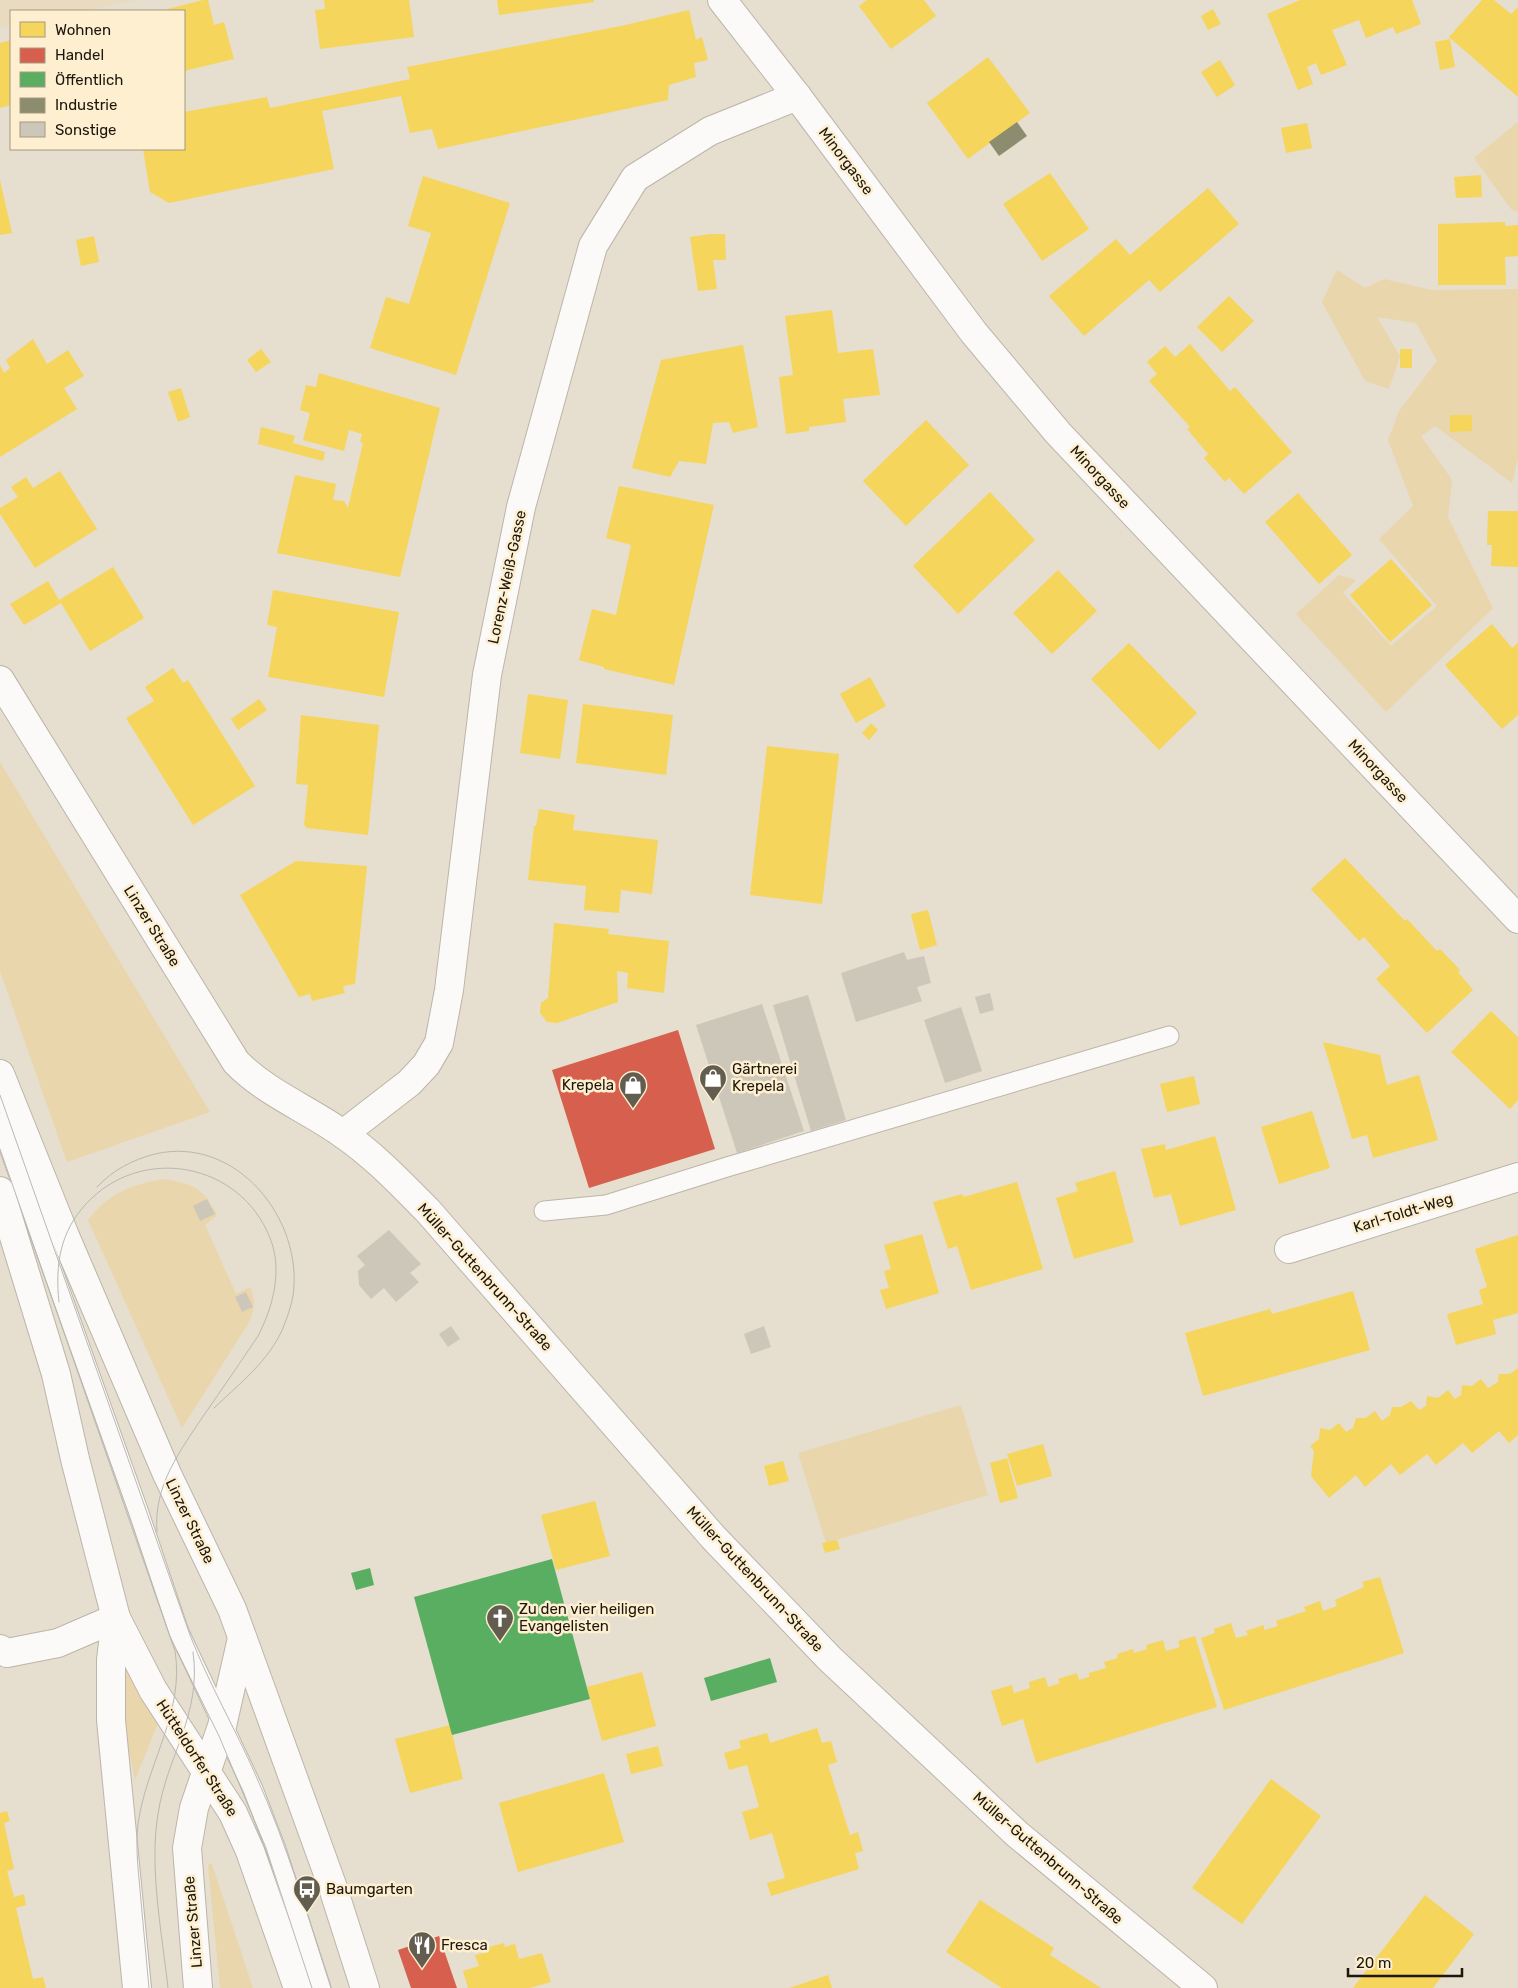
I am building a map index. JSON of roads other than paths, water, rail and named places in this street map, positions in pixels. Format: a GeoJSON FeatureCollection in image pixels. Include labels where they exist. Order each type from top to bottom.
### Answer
{"type":"FeatureCollection","features":[{"type":"Feature","properties":{"kind":"main road","name":"Minorgasse"},"geometry":{"type":"LineString","coordinates":[[722,0],[797,96],[974,332],[1058,433],[1518,919]]}},
{"type":"Feature","properties":{"kind":"main road","name":"Lorenz-Weiß-Gasse"},"geometry":{"type":"LineString","coordinates":[[343,1134],[409,1083],[426,1065],[439,1043],[449,990],[487,676],[522,507],[593,246],[635,178],[710,131],[797,96]]}},
{"type":"Feature","properties":{"kind":"main road","name":"Linzer Straße"},"geometry":{"type":"LineString","coordinates":[[0,680],[236,1062],[263,1086],[343,1134]]}},
{"type":"Feature","properties":{"kind":"main road","name":"Linzer Straße"},"geometry":{"type":"LineString","coordinates":[[0,1074],[65,1236],[159,1456],[232,1609],[242,1636],[222,1726],[208,1773],[194,1808],[187,1848],[198,1988]]}},
{"type":"Feature","properties":{"kind":"main road","name":"Müller-Guttenbrunn-Straße"},"geometry":{"type":"LineString","coordinates":[[343,1134],[368,1152],[428,1211],[713,1537],[830,1659],[1017,1834],[1203,1988]]}},
{"type":"Feature","properties":{"kind":"main road","name":"Karl-Toldt-Weg"},"geometry":{"type":"LineString","coordinates":[[1289,1249],[1518,1177]]}},
{"type":"Feature","properties":{"kind":"main road"},"geometry":{"type":"LineString","coordinates":[[0,1191],[4,1219],[56,1374],[75,1459],[116,1618],[111,1660],[111,1720],[137,1988]]}},
{"type":"Feature","properties":{"kind":"main road"},"geometry":{"type":"LineString","coordinates":[[0,1649],[7,1653],[58,1643],[116,1618]]}},
{"type":"Feature","properties":{"kind":"main road","name":"Hütteldorfer Straße"},"geometry":{"type":"LineString","coordinates":[[116,1618],[153,1690],[233,1813],[250,1851],[298,1988]]}},
{"type":"Feature","properties":{"kind":"main road"},"geometry":{"type":"LineString","coordinates":[[242,1636],[332,1885],[365,1988]]}},
{"type":"Feature","properties":{"kind":"lane"},"geometry":{"type":"LineString","coordinates":[[544,1210],[606,1205],[727,1166],[1169,1036]]}},
{"type":"Feature","properties":{"kind":"lane"},"geometry":{"type":"LineString","coordinates":[[0,1122],[136,1504],[179,1632],[253,1789],[276,1848],[321,1988]]}},
{"type":"Feature","properties":{"kind":"tram line"},"geometry":{"type":"LineString","coordinates":[[0,1095],[190,1635],[205,1671],[248,1758],[278,1828],[331,1988]]}},
{"type":"Feature","properties":{"kind":"tram line"},"geometry":{"type":"LineString","coordinates":[[0,1149],[175,1651],[177,1674],[175,1695],[170,1717],[142,1802],[137,1833],[149,1988]]}},
{"type":"Feature","properties":{"kind":"tram line"},"geometry":{"type":"LineString","coordinates":[[97,1187],[123,1166],[138,1159],[155,1154],[185,1151],[212,1157],[237,1170],[258,1189],[276,1212],[287,1239],[294,1267],[293,1296],[289,1312],[283,1328],[270,1351],[253,1371],[214,1408]]}},
{"type":"Feature","properties":{"kind":"tram line"},"geometry":{"type":"LineString","coordinates":[[59,1302],[59,1262],[61,1250],[70,1226],[86,1204],[108,1185],[134,1173],[160,1168],[187,1170],[213,1178],[236,1192],[256,1212],[270,1238],[274,1250],[276,1275],[268,1313],[258,1336],[186,1442],[170,1470],[159,1499],[157,1532]]}},
{"type":"Feature","properties":{"kind":"tram line"},"geometry":{"type":"LineString","coordinates":[[177,1651],[219,1736],[266,1848],[312,1988]]}},
{"type":"Feature","properties":{"kind":"tram line"},"geometry":{"type":"LineString","coordinates":[[168,1988],[157,1901],[156,1835],[162,1793],[193,1696],[193,1652]]}},
{"type":"Feature","properties":{"kind":"place","name":"Gärtnerei Krepela"},"geometry":{"type":"Point","coordinates":[713,1102]}},
{"type":"Feature","properties":{"kind":"place","name":"Krepela"},"geometry":{"type":"Point","coordinates":[633,1109]}},
{"type":"Feature","properties":{"kind":"place","name":"Zu den vier heiligen Evangelisten"},"geometry":{"type":"Point","coordinates":[500,1642]}},
{"type":"Feature","properties":{"kind":"place","name":"Baumgarten"},"geometry":{"type":"Point","coordinates":[307,1913]}},
{"type":"Feature","properties":{"kind":"place","name":"Fresca"},"geometry":{"type":"Point","coordinates":[422,1969]}}]}
